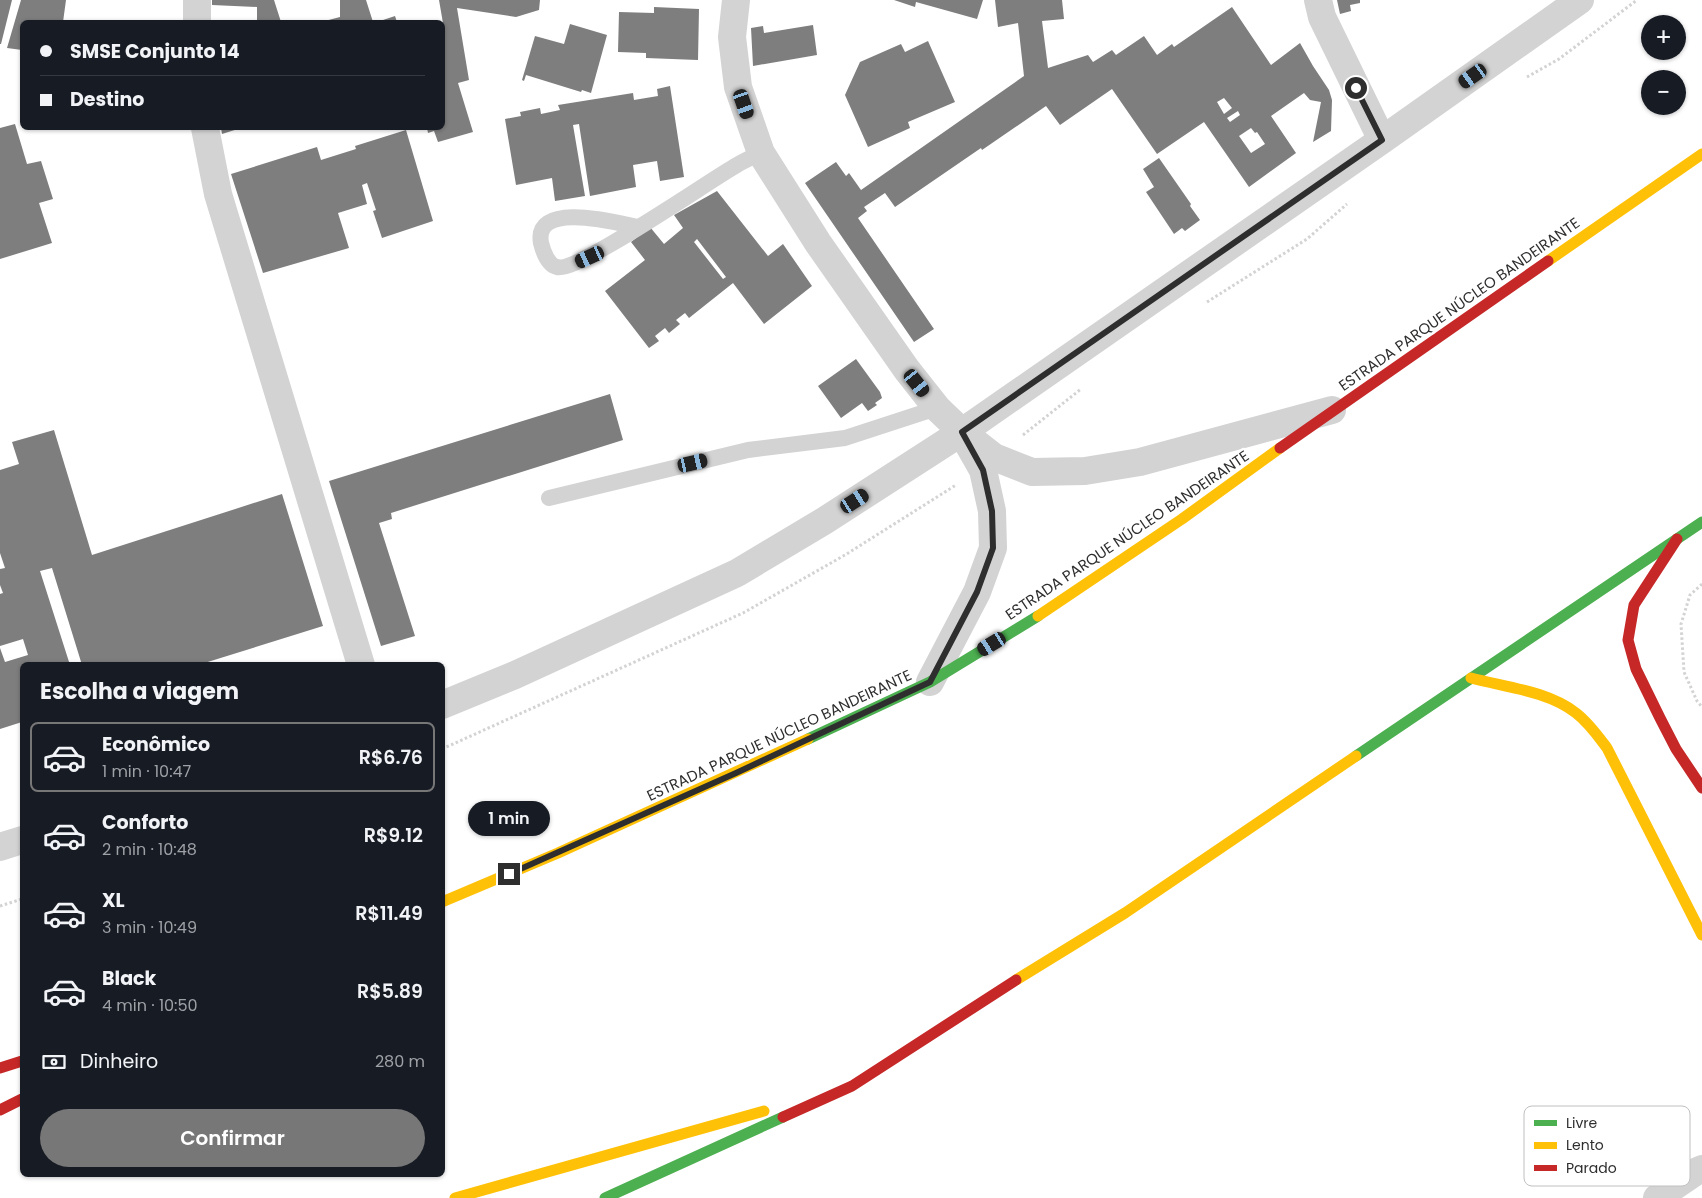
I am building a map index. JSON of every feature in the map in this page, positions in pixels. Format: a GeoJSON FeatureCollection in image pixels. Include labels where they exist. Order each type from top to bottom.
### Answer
{"type":"FeatureCollection","features":[{"type":"Feature","properties":{"kind":"main road","name":"ESTRADA PARQUE NÚCLEO BANDEIRANTE"},"geometry":{"type":"LineString","coordinates":[[445,901],[567,849],[930,682],[1063,601],[1182,519],[1332,410],[1702,154]]}},
{"type":"Feature","properties":{"kind":"main road"},"geometry":{"type":"LineString","coordinates":[[605,1198],[852,1086],[977,1004],[1125,913],[1702,522]]}},
{"type":"Feature","properties":{"kind":"main road"},"geometry":{"type":"LineString","coordinates":[[1677,539],[1634,605],[1628,640],[1636,669],[1660,718],[1676,749],[1702,788]]}},
{"type":"Feature","properties":{"kind":"main road"},"geometry":{"type":"LineString","coordinates":[[1471,678],[1547,699],[1571,709],[1592,728],[1607,748],[1702,935]]}},
{"type":"Feature","properties":{"kind":"main road"},"geometry":{"type":"LineString","coordinates":[[0,1068],[20,1061]]}},
{"type":"Feature","properties":{"kind":"main road"},"geometry":{"type":"LineString","coordinates":[[455,1198],[852,1086]]}},
{"type":"Feature","properties":{"kind":"main road"},"geometry":{"type":"LineString","coordinates":[[0,1110],[20,1100]]}},
{"type":"Feature","properties":{"kind":"street"},"geometry":{"type":"LineString","coordinates":[[197,0],[197,20]]}},
{"type":"Feature","properties":{"kind":"street"},"geometry":{"type":"LineString","coordinates":[[736,0],[732,37],[738,88],[761,153],[818,243],[907,370],[937,408],[962,432],[994,457],[1032,472],[1085,471],[1140,462],[1332,410]]}},
{"type":"Feature","properties":{"kind":"street"},"geometry":{"type":"LineString","coordinates":[[1318,0],[1322,17],[1382,140]]}},
{"type":"Feature","properties":{"kind":"street"},"geometry":{"type":"LineString","coordinates":[[445,704],[515,675],[737,573],[824,521],[962,432],[1580,0]]}},
{"type":"Feature","properties":{"kind":"street"},"geometry":{"type":"LineString","coordinates":[[205,130],[218,194],[360,662]]}},
{"type":"Feature","properties":{"kind":"street"},"geometry":{"type":"LineString","coordinates":[[930,682],[977,592],[993,548],[992,511],[983,470],[962,432]]}},
{"type":"Feature","properties":{"kind":"street"},"geometry":{"type":"LineString","coordinates":[[0,847],[20,841]]}},
{"type":"Feature","properties":{"kind":"street"},"geometry":{"type":"LineString","coordinates":[[1690,1176],[1702,1170]]}},
{"type":"Feature","properties":{"kind":"street"},"geometry":{"type":"LineString","coordinates":[[1658,1198],[1675,1186]]}},
{"type":"Feature","properties":{"kind":"lane"},"geometry":{"type":"LineString","coordinates":[[638,227],[597,218],[573,217],[553,220],[545,226],[540,235],[542,248],[550,263],[557,267],[569,266],[590,257],[638,227],[738,164],[761,153]]}},
{"type":"Feature","properties":{"kind":"lane"},"geometry":{"type":"LineString","coordinates":[[549,498],[748,450],[845,438],[937,408]]}},
{"type":"Feature","properties":{"kind":"path"},"geometry":{"type":"LineString","coordinates":[[1702,584],[1690,594],[1681,624],[1684,672],[1702,707]]}},
{"type":"Feature","properties":{"kind":"path"},"geometry":{"type":"LineString","coordinates":[[0,906],[20,900]]}},
{"type":"Feature","properties":{"kind":"building"},"geometry":{"type":"Polygon","coordinates":[[[0,0],[12,0],[1,44],[0,44],[0,0]]]}},
{"type":"Feature","properties":{"kind":"building"},"geometry":{"type":"Polygon","coordinates":[[[21,0],[66,0],[63,20],[20,20],[20,50],[7,48],[21,0]]]}},
{"type":"Feature","properties":{"kind":"building"},"geometry":{"type":"Polygon","coordinates":[[[212,0],[274,0],[280,20],[257,20],[257,7],[212,5],[212,0]]]}},
{"type":"Feature","properties":{"kind":"building"},"geometry":{"type":"Polygon","coordinates":[[[340,0],[366,0],[372,20],[329,20],[340,17],[340,0]]]}},
{"type":"Feature","properties":{"kind":"building"},"geometry":{"type":"Polygon","coordinates":[[[439,0],[540,0],[539,10],[516,17],[457,8],[469,80],[458,83],[473,132],[438,142],[434,131],[428,133],[427,130],[445,130],[445,20],[442,20],[439,0]]]}},
{"type":"Feature","properties":{"kind":"building"},"geometry":{"type":"Polygon","coordinates":[[[894,0],[983,0],[977,19],[916,2],[915,7],[894,0]]]}},
{"type":"Feature","properties":{"kind":"building"},"geometry":{"type":"Polygon","coordinates":[[[995,0],[1062,0],[1064,19],[1042,21],[1048,68],[1088,55],[1093,62],[1112,50],[1116,55],[1144,36],[1157,55],[1172,44],[1174,47],[1232,7],[1271,65],[1300,43],[1329,90],[1332,100],[1331,131],[1313,142],[1321,102],[1310,100],[1304,93],[1271,116],[1296,153],[1249,187],[1204,122],[1157,154],[1112,89],[1060,125],[1046,106],[895,207],[885,193],[864,207],[867,211],[858,218],[934,329],[914,342],[805,183],[836,162],[846,176],[849,173],[861,190],[1024,76],[1018,23],[998,27],[995,0]],[[1224,98],[1217,102],[1224,114],[1232,108],[1224,98]],[[1238,111],[1227,118],[1230,122],[1240,115],[1238,111]],[[1251,128],[1239,136],[1251,153],[1265,144],[1257,132],[1255,133],[1251,128]]]}},
{"type":"Feature","properties":{"kind":"building"},"geometry":{"type":"Polygon","coordinates":[[[1337,0],[1360,0],[1360,3],[1350,5],[1351,11],[1340,14],[1337,0]]]}},
{"type":"Feature","properties":{"kind":"building"},"geometry":{"type":"Polygon","coordinates":[[[654,7],[699,9],[698,60],[646,58],[646,53],[618,52],[619,12],[654,13],[654,7]]]}},
{"type":"Feature","properties":{"kind":"building"},"geometry":{"type":"Polygon","coordinates":[[[395,16],[396,20],[383,20],[395,16]]]}},
{"type":"Feature","properties":{"kind":"building"},"geometry":{"type":"Polygon","coordinates":[[[570,24],[607,35],[591,93],[582,90],[581,92],[526,75],[524,81],[522,80],[535,36],[564,44],[570,24]]]}},
{"type":"Feature","properties":{"kind":"building"},"geometry":{"type":"Polygon","coordinates":[[[813,25],[817,55],[753,66],[751,28],[763,26],[764,33],[813,25]]]}},
{"type":"Feature","properties":{"kind":"building"},"geometry":{"type":"Polygon","coordinates":[[[928,41],[955,102],[908,122],[910,128],[868,147],[845,95],[860,62],[901,44],[905,52],[928,41]]]}},
{"type":"Feature","properties":{"kind":"building"},"geometry":{"type":"Polygon","coordinates":[[[670,86],[684,177],[660,181],[657,161],[633,165],[636,187],[590,196],[579,124],[573,125],[585,196],[555,201],[552,178],[516,185],[505,119],[521,116],[520,112],[540,108],[541,114],[560,110],[558,105],[633,93],[634,100],[658,96],[657,89],[670,86]]]}},
{"type":"Feature","properties":{"kind":"building"},"geometry":{"type":"Polygon","coordinates":[[[15,124],[27,164],[41,161],[53,199],[39,203],[52,243],[0,259],[0,128],[15,124]]]}},
{"type":"Feature","properties":{"kind":"building"},"geometry":{"type":"Polygon","coordinates":[[[221,130],[235,130],[222,134],[221,130]]]}},
{"type":"Feature","properties":{"kind":"building"},"geometry":{"type":"Polygon","coordinates":[[[406,130],[433,221],[382,238],[373,211],[376,210],[367,183],[362,185],[367,204],[338,213],[349,248],[263,273],[231,174],[317,147],[321,160],[356,149],[355,146],[406,130]]]}},
{"type":"Feature","properties":{"kind":"building"},"geometry":{"type":"Polygon","coordinates":[[[1159,158],[1200,220],[1185,231],[1182,228],[1174,234],[1146,192],[1154,187],[1143,169],[1159,158]]]}},
{"type":"Feature","properties":{"kind":"building"},"geometry":{"type":"Polygon","coordinates":[[[717,191],[768,256],[783,244],[812,286],[764,324],[733,283],[689,318],[685,313],[676,320],[680,324],[669,333],[665,328],[655,336],[659,341],[649,348],[605,291],[645,260],[631,242],[650,227],[664,244],[683,228],[674,215],[717,191]],[[697,239],[694,242],[723,279],[726,277],[697,239]]]}},
{"type":"Feature","properties":{"kind":"building"},"geometry":{"type":"Polygon","coordinates":[[[856,359],[880,392],[882,398],[875,403],[877,405],[868,411],[862,403],[841,418],[818,386],[856,359]]]}},
{"type":"Feature","properties":{"kind":"building"},"geometry":{"type":"Polygon","coordinates":[[[610,394],[623,440],[391,513],[392,519],[379,523],[415,636],[381,646],[329,481],[610,394]]]}},
{"type":"Feature","properties":{"kind":"building"},"geometry":{"type":"Polygon","coordinates":[[[54,430],[92,555],[282,494],[323,626],[208,662],[81,662],[52,568],[40,571],[69,662],[20,662],[20,723],[0,729],[0,648],[5,662],[28,655],[23,639],[0,646],[0,594],[3,593],[0,585],[0,569],[5,568],[0,553],[0,470],[19,464],[12,442],[54,430]]]}},
{"type":"Feature","properties":{"kind":"traffic: fast"},"geometry":{"type":"LineString","coordinates":[[1356,756],[1702,522]]}},
{"type":"Feature","properties":{"kind":"traffic: fast"},"geometry":{"type":"LineString","coordinates":[[808,739],[930,682],[1038,616]]}},
{"type":"Feature","properties":{"kind":"traffic: fast"},"geometry":{"type":"LineString","coordinates":[[605,1198],[783,1117]]}},
{"type":"Feature","properties":{"kind":"traffic: slow"},"geometry":{"type":"LineString","coordinates":[[1548,261],[1702,154]]}},
{"type":"Feature","properties":{"kind":"traffic: slow"},"geometry":{"type":"LineString","coordinates":[[1038,616],[1182,519],[1280,448]]}},
{"type":"Feature","properties":{"kind":"traffic: slow"},"geometry":{"type":"LineString","coordinates":[[1471,678],[1526,691],[1553,700],[1576,713],[1589,725],[1607,748],[1702,935]]}},
{"type":"Feature","properties":{"kind":"traffic: slow"},"geometry":{"type":"LineString","coordinates":[[445,901],[558,853],[808,739]]}},
{"type":"Feature","properties":{"kind":"traffic: slow"},"geometry":{"type":"LineString","coordinates":[[1016,980],[1125,913],[1356,756]]}},
{"type":"Feature","properties":{"kind":"traffic: slow"},"geometry":{"type":"LineString","coordinates":[[455,1198],[764,1111]]}},
{"type":"Feature","properties":{"kind":"traffic: jam"},"geometry":{"type":"LineString","coordinates":[[1280,448],[1548,261]]}},
{"type":"Feature","properties":{"kind":"traffic: jam"},"geometry":{"type":"LineString","coordinates":[[1677,539],[1634,605],[1628,640],[1636,669],[1660,718],[1676,749],[1702,788]]}},
{"type":"Feature","properties":{"kind":"traffic: jam"},"geometry":{"type":"LineString","coordinates":[[783,1117],[852,1086],[1016,980]]}},
{"type":"Feature","properties":{"kind":"traffic: jam"},"geometry":{"type":"LineString","coordinates":[[0,1068],[20,1062]]}},
{"type":"Feature","properties":{"kind":"traffic: jam"},"geometry":{"type":"LineString","coordinates":[[0,1110],[20,1100]]}},
{"type":"Feature","properties":{"kind":"route"},"geometry":{"type":"LineString","coordinates":[[509,874],[736,773],[930,682],[977,592],[993,548],[992,511],[983,470],[962,432],[1382,140],[1356,88]]}}]}
